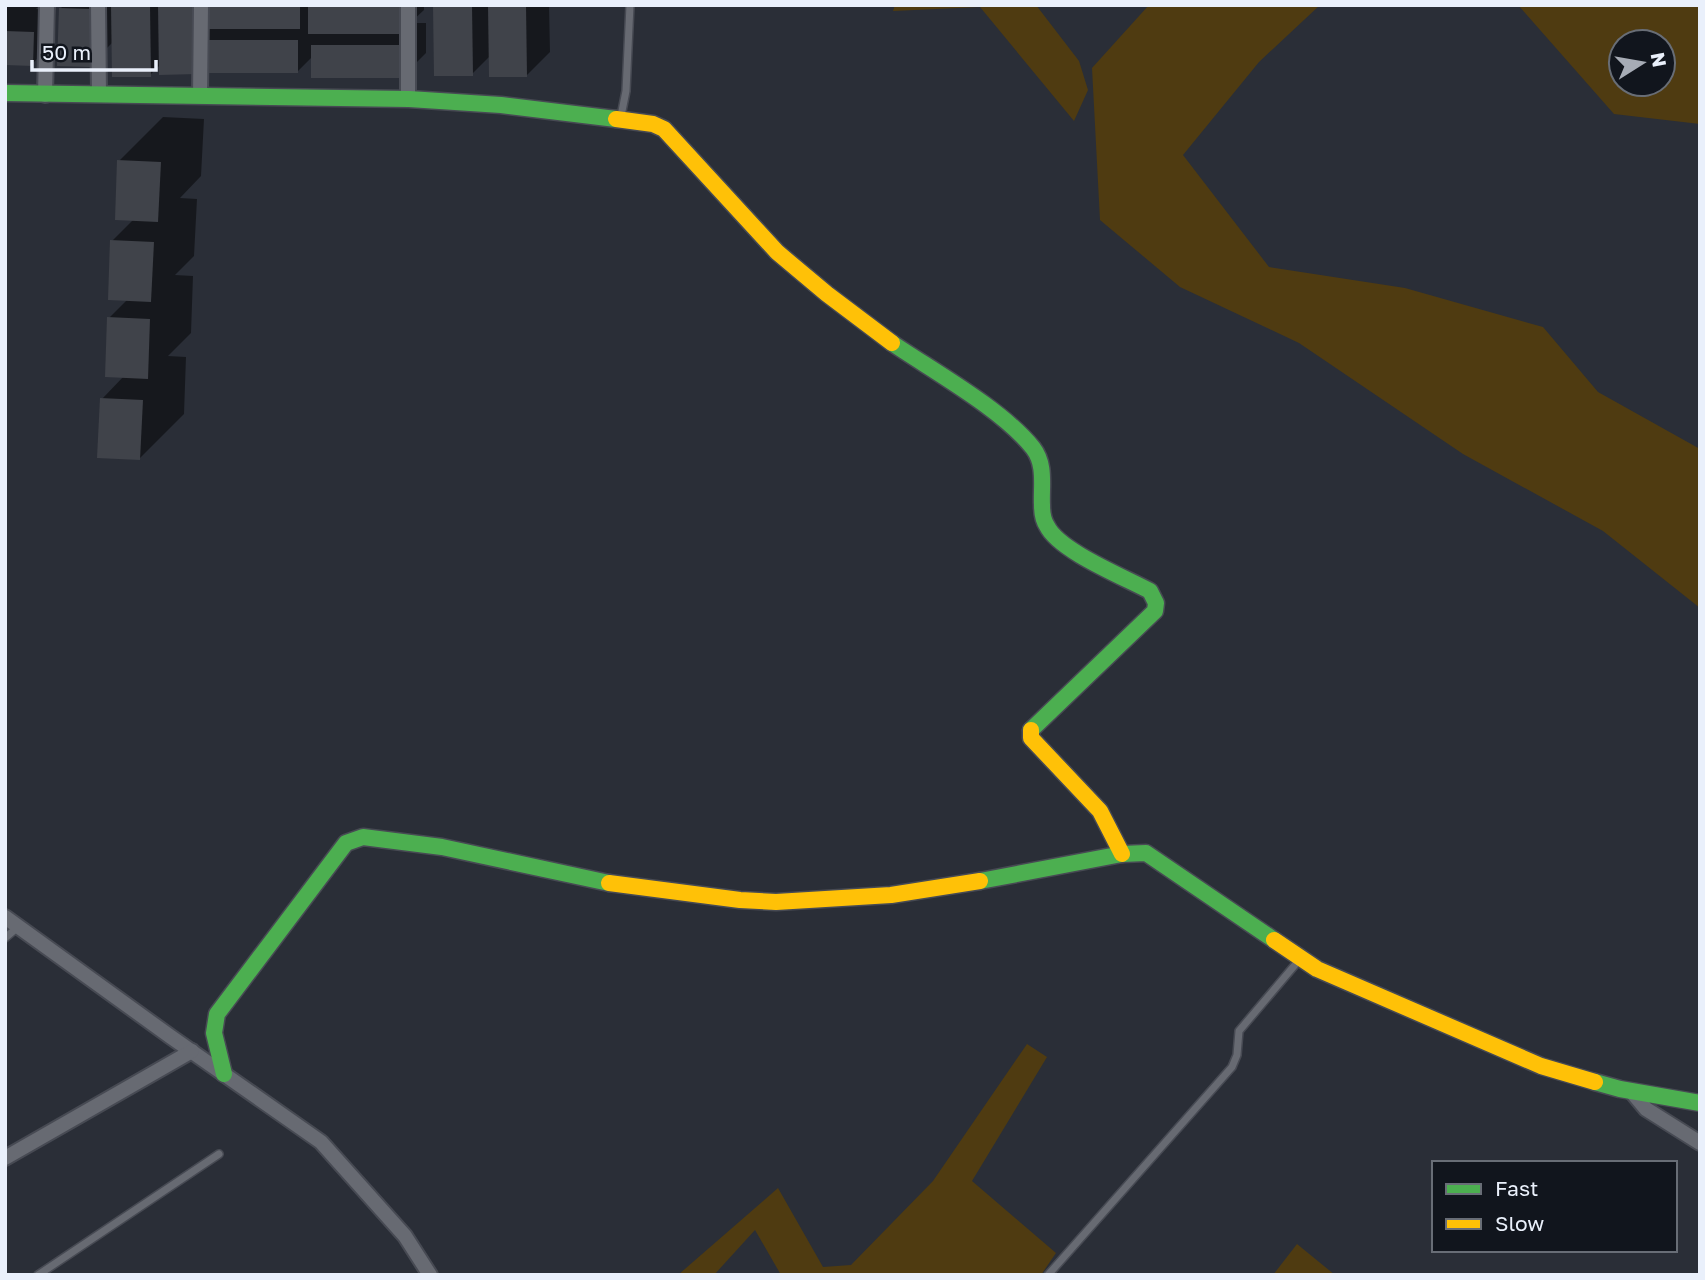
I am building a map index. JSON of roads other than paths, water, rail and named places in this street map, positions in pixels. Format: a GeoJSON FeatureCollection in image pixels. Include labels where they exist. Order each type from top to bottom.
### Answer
{"type":"FeatureCollection","features":[{"type":"Feature","properties":{"kind":"street"},"geometry":{"type":"LineString","coordinates":[[45,95],[47,5]]}},
{"type":"Feature","properties":{"kind":"street"},"geometry":{"type":"LineString","coordinates":[[98,5],[99,94]]}},
{"type":"Feature","properties":{"kind":"street"},"geometry":{"type":"LineString","coordinates":[[200,96],[201,5]]}},
{"type":"Feature","properties":{"kind":"street"},"geometry":{"type":"LineString","coordinates":[[408,5],[408,99]]}},
{"type":"Feature","properties":{"kind":"street"},"geometry":{"type":"LineString","coordinates":[[5,93],[408,99],[521,106],[653,124],[664,129],[776,251],[800,272],[883,336],[975,397],[1030,445],[1041,463],[1043,512],[1048,530],[1070,548],[1150,591],[1154,596],[1155,611],[1030,731],[1031,738],[1100,811],[1122,854]]}},
{"type":"Feature","properties":{"kind":"street"},"geometry":{"type":"LineString","coordinates":[[224,1074],[214,1033],[217,1014],[338,850],[363,837],[442,847],[614,884],[776,902],[891,895],[1122,854],[1151,855],[1317,969],[1541,1066],[1631,1091],[1700,1103]]}},
{"type":"Feature","properties":{"kind":"street"},"geometry":{"type":"LineString","coordinates":[[5,917],[332,1152],[405,1236],[430,1275]]}},
{"type":"Feature","properties":{"kind":"street"},"geometry":{"type":"LineString","coordinates":[[5,1158],[192,1051]]}},
{"type":"Feature","properties":{"kind":"street"},"geometry":{"type":"LineString","coordinates":[[1631,1091],[1646,1109],[1700,1143]]}},
{"type":"Feature","properties":{"kind":"lane"},"geometry":{"type":"LineString","coordinates":[[621,120],[626,91],[630,5]]}},
{"type":"Feature","properties":{"kind":"lane"},"geometry":{"type":"LineString","coordinates":[[5,939],[18,926]]}},
{"type":"Feature","properties":{"kind":"lane"},"geometry":{"type":"LineString","coordinates":[[1048,1275],[1232,1067],[1237,1055],[1239,1031],[1300,958]]}},
{"type":"Feature","properties":{"kind":"lane"},"geometry":{"type":"LineString","coordinates":[[38,1275],[219,1154]]}}]}
